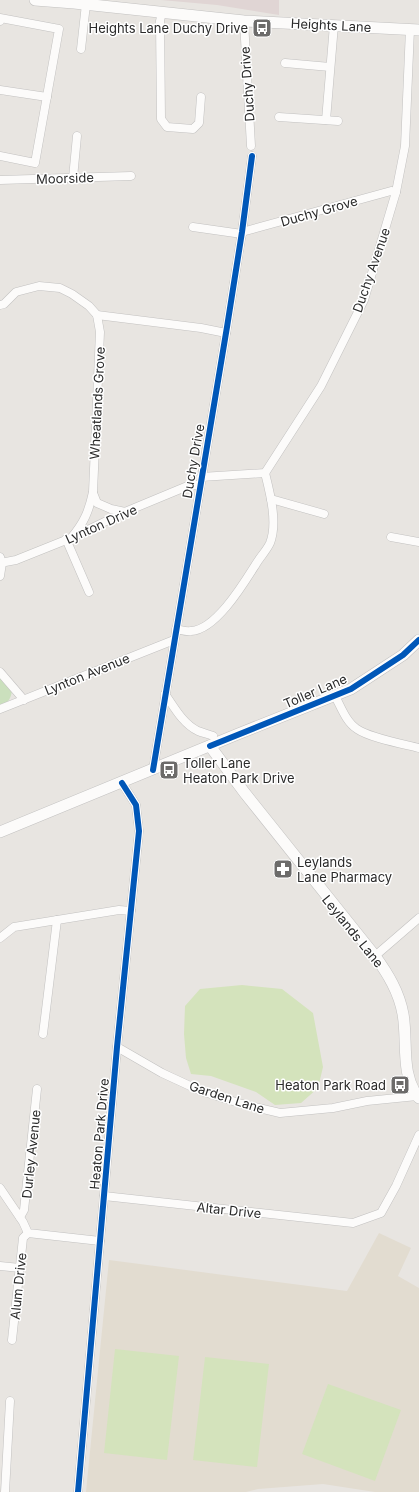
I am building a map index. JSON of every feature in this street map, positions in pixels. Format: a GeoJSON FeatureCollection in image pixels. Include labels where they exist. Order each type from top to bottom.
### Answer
{"type":"FeatureCollection","features":[{"type":"Feature","properties":{"kind":"street","name":"Heights Lane"},"geometry":{"type":"LineString","coordinates":[[35,0],[244,21],[414,30]]}},
{"type":"Feature","properties":{"kind":"street"},"geometry":{"type":"LineString","coordinates":[[81,49],[86,4]]}},
{"type":"Feature","properties":{"kind":"street"},"geometry":{"type":"LineString","coordinates":[[162,12],[160,21],[161,119],[167,127],[193,129],[199,123],[201,97]]}},
{"type":"Feature","properties":{"kind":"street"},"geometry":{"type":"LineString","coordinates":[[0,21],[0,18],[59,29],[35,163],[0,156]]}},
{"type":"Feature","properties":{"kind":"street","name":"Duchy Drive"},"geometry":{"type":"LineString","coordinates":[[244,21],[251,146]]}},
{"type":"Feature","properties":{"kind":"street"},"geometry":{"type":"LineString","coordinates":[[326,120],[334,25]]}},
{"type":"Feature","properties":{"kind":"street","name":"Duchy Avenue"},"geometry":{"type":"LineString","coordinates":[[265,473],[321,386],[364,300],[396,192],[405,146],[414,30]]}},
{"type":"Feature","properties":{"kind":"street"},"geometry":{"type":"LineString","coordinates":[[285,63],[330,67]]}},
{"type":"Feature","properties":{"kind":"street"},"geometry":{"type":"LineString","coordinates":[[0,90],[46,97]]}},
{"type":"Feature","properties":{"kind":"street"},"geometry":{"type":"LineString","coordinates":[[279,117],[338,121]]}},
{"type":"Feature","properties":{"kind":"street"},"geometry":{"type":"LineString","coordinates":[[72,178],[77,136]]}},
{"type":"Feature","properties":{"kind":"street","name":"Duchy Drive"},"geometry":{"type":"LineString","coordinates":[[153,770],[226,333],[242,233],[252,156]]}},
{"type":"Feature","properties":{"kind":"street","name":"Moorside"},"geometry":{"type":"LineString","coordinates":[[0,180],[131,176]]}},
{"type":"Feature","properties":{"kind":"street","name":"Duchy Grove"},"geometry":{"type":"LineString","coordinates":[[242,233],[391,191],[396,192]]}},
{"type":"Feature","properties":{"kind":"street"},"geometry":{"type":"LineString","coordinates":[[193,227],[242,233]]}},
{"type":"Feature","properties":{"kind":"street"},"geometry":{"type":"LineString","coordinates":[[0,305],[4,304],[16,292],[39,286],[60,288],[72,294],[89,306],[97,315],[201,328],[226,333]]}},
{"type":"Feature","properties":{"kind":"street","name":"Wheatlands Grove"},"geometry":{"type":"LineString","coordinates":[[68,538],[78,529],[89,510],[93,492],[100,332],[97,315]]}},
{"type":"Feature","properties":{"kind":"street"},"geometry":{"type":"LineString","coordinates":[[176,629],[192,632],[218,616],[231,601],[270,543],[273,526],[271,499],[265,473],[201,481]]}},
{"type":"Feature","properties":{"kind":"street","name":"Lynton Drive"},"geometry":{"type":"LineString","coordinates":[[1,561],[16,560],[201,481]]}},
{"type":"Feature","properties":{"kind":"street"},"geometry":{"type":"LineString","coordinates":[[93,492],[97,503],[112,509],[126,512]]}},
{"type":"Feature","properties":{"kind":"street"},"geometry":{"type":"LineString","coordinates":[[271,499],[324,514]]}},
{"type":"Feature","properties":{"kind":"street"},"geometry":{"type":"LineString","coordinates":[[391,537],[419,542]]}},
{"type":"Feature","properties":{"kind":"street"},"geometry":{"type":"LineString","coordinates":[[68,538],[89,592]]}},
{"type":"Feature","properties":{"kind":"street"},"geometry":{"type":"LineString","coordinates":[[0,576],[1,561]]}},
{"type":"Feature","properties":{"kind":"street","name":"Lynton Avenue"},"geometry":{"type":"LineString","coordinates":[[0,709],[174,640]]}},
{"type":"Feature","properties":{"kind":"street","name":"Toller Lane"},"geometry":{"type":"LineString","coordinates":[[0,832],[153,770],[211,741],[335,696],[368,678],[403,655],[419,640]]}},
{"type":"Feature","properties":{"kind":"street"},"geometry":{"type":"LineString","coordinates":[[0,672],[24,700]]}},
{"type":"Feature","properties":{"kind":"street"},"geometry":{"type":"LineString","coordinates":[[165,694],[189,725],[211,741]]}},
{"type":"Feature","properties":{"kind":"street"},"geometry":{"type":"LineString","coordinates":[[335,696],[345,716],[356,729],[396,743],[419,748]]}},
{"type":"Feature","properties":{"kind":"street","name":"Leylands Lane"},"geometry":{"type":"LineString","coordinates":[[211,741],[253,804],[375,956],[392,982],[399,997],[404,1020],[407,1074],[418,1097]]}},
{"type":"Feature","properties":{"kind":"street","name":"Heaton Park Drive"},"geometry":{"type":"LineString","coordinates":[[78,1492],[117,1047],[139,831],[136,805],[122,783]]}},
{"type":"Feature","properties":{"kind":"street"},"geometry":{"type":"LineString","coordinates":[[0,938],[14,927],[119,910],[131,911]]}},
{"type":"Feature","properties":{"kind":"street"},"geometry":{"type":"LineString","coordinates":[[375,956],[419,918]]}},
{"type":"Feature","properties":{"kind":"street"},"geometry":{"type":"LineString","coordinates":[[43,1034],[57,920]]}},
{"type":"Feature","properties":{"kind":"street","name":"Garden Lane"},"geometry":{"type":"LineString","coordinates":[[117,1047],[162,1073],[201,1091],[242,1104],[280,1113],[333,1108],[367,1101],[418,1097]]}},
{"type":"Feature","properties":{"kind":"street","name":"Durley Avenue"},"geometry":{"type":"LineString","coordinates":[[20,1217],[24,1210],[37,1089]]}},
{"type":"Feature","properties":{"kind":"street","name":"Altar Drive"},"geometry":{"type":"LineString","coordinates":[[104,1196],[353,1223],[381,1213],[396,1186],[419,1135]]}},
{"type":"Feature","properties":{"kind":"street"},"geometry":{"type":"LineString","coordinates":[[0,1188],[20,1217],[28,1233],[100,1242]]}},
{"type":"Feature","properties":{"kind":"street","name":"Alum Drive"},"geometry":{"type":"LineString","coordinates":[[12,1340],[23,1238],[28,1233]]}},
{"type":"Feature","properties":{"kind":"street"},"geometry":{"type":"LineString","coordinates":[[0,1266],[20,1268]]}},
{"type":"Feature","properties":{"kind":"street"},"geometry":{"type":"LineString","coordinates":[[5,1492],[10,1401]]}},
{"type":"Feature","properties":{"kind":"shaded area"},"geometry":{"type":"Polygon","coordinates":[[[161,0],[279,0],[279,15],[217,5],[161,0]]]}},
{"type":"Feature","properties":{"kind":"shaded area"},"geometry":{"type":"Polygon","coordinates":[[[379,1233],[411,1248],[398,1276],[419,1288],[419,1492],[375,1492],[323,1484],[258,1489],[246,1492],[86,1492],[109,1260],[347,1291],[379,1233]]]}},
{"type":"Feature","properties":{"kind":"green space"},"geometry":{"type":"Polygon","coordinates":[[[0,675],[12,690],[9,700],[0,707],[0,675]]]}},
{"type":"Feature","properties":{"kind":"green space"},"geometry":{"type":"Polygon","coordinates":[[[242,985],[282,989],[313,1013],[323,1067],[318,1088],[301,1103],[275,1105],[256,1092],[211,1076],[191,1074],[186,1058],[184,1034],[185,1006],[200,989],[242,985]]]}},
{"type":"Feature","properties":{"kind":"green space"},"geometry":{"type":"Polygon","coordinates":[[[115,1349],[179,1356],[167,1460],[104,1453],[115,1349]]]}},
{"type":"Feature","properties":{"kind":"green space"},"geometry":{"type":"Polygon","coordinates":[[[205,1357],[269,1364],[257,1467],[193,1460],[205,1357]]]}},
{"type":"Feature","properties":{"kind":"green space"},"geometry":{"type":"Polygon","coordinates":[[[328,1384],[401,1410],[375,1481],[302,1454],[328,1384]]]}},
{"type":"Feature","properties":{"kind":"cycle path"},"geometry":{"type":"LineString","coordinates":[[153,770],[227,327],[252,156]]}},
{"type":"Feature","properties":{"kind":"cycle path"},"geometry":{"type":"LineString","coordinates":[[210,746],[351,689],[403,655],[419,640]]}},
{"type":"Feature","properties":{"kind":"cycle path"},"geometry":{"type":"LineString","coordinates":[[78,1492],[117,1047],[139,831],[136,805],[122,783]]}},
{"type":"Feature","properties":{"kind":"place","name":"Heights Lane Duchy Drive"},"geometry":{"type":"Point","coordinates":[262,28]}},
{"type":"Feature","properties":{"kind":"place","name":"Toller Lane Heaton Park Drive"},"geometry":{"type":"Point","coordinates":[169,770]}},
{"type":"Feature","properties":{"kind":"place","name":"Leylands Lane Pharmacy"},"geometry":{"type":"Point","coordinates":[283,869]}},
{"type":"Feature","properties":{"kind":"place","name":"Heaton Park Road"},"geometry":{"type":"Point","coordinates":[400,1085]}}]}
